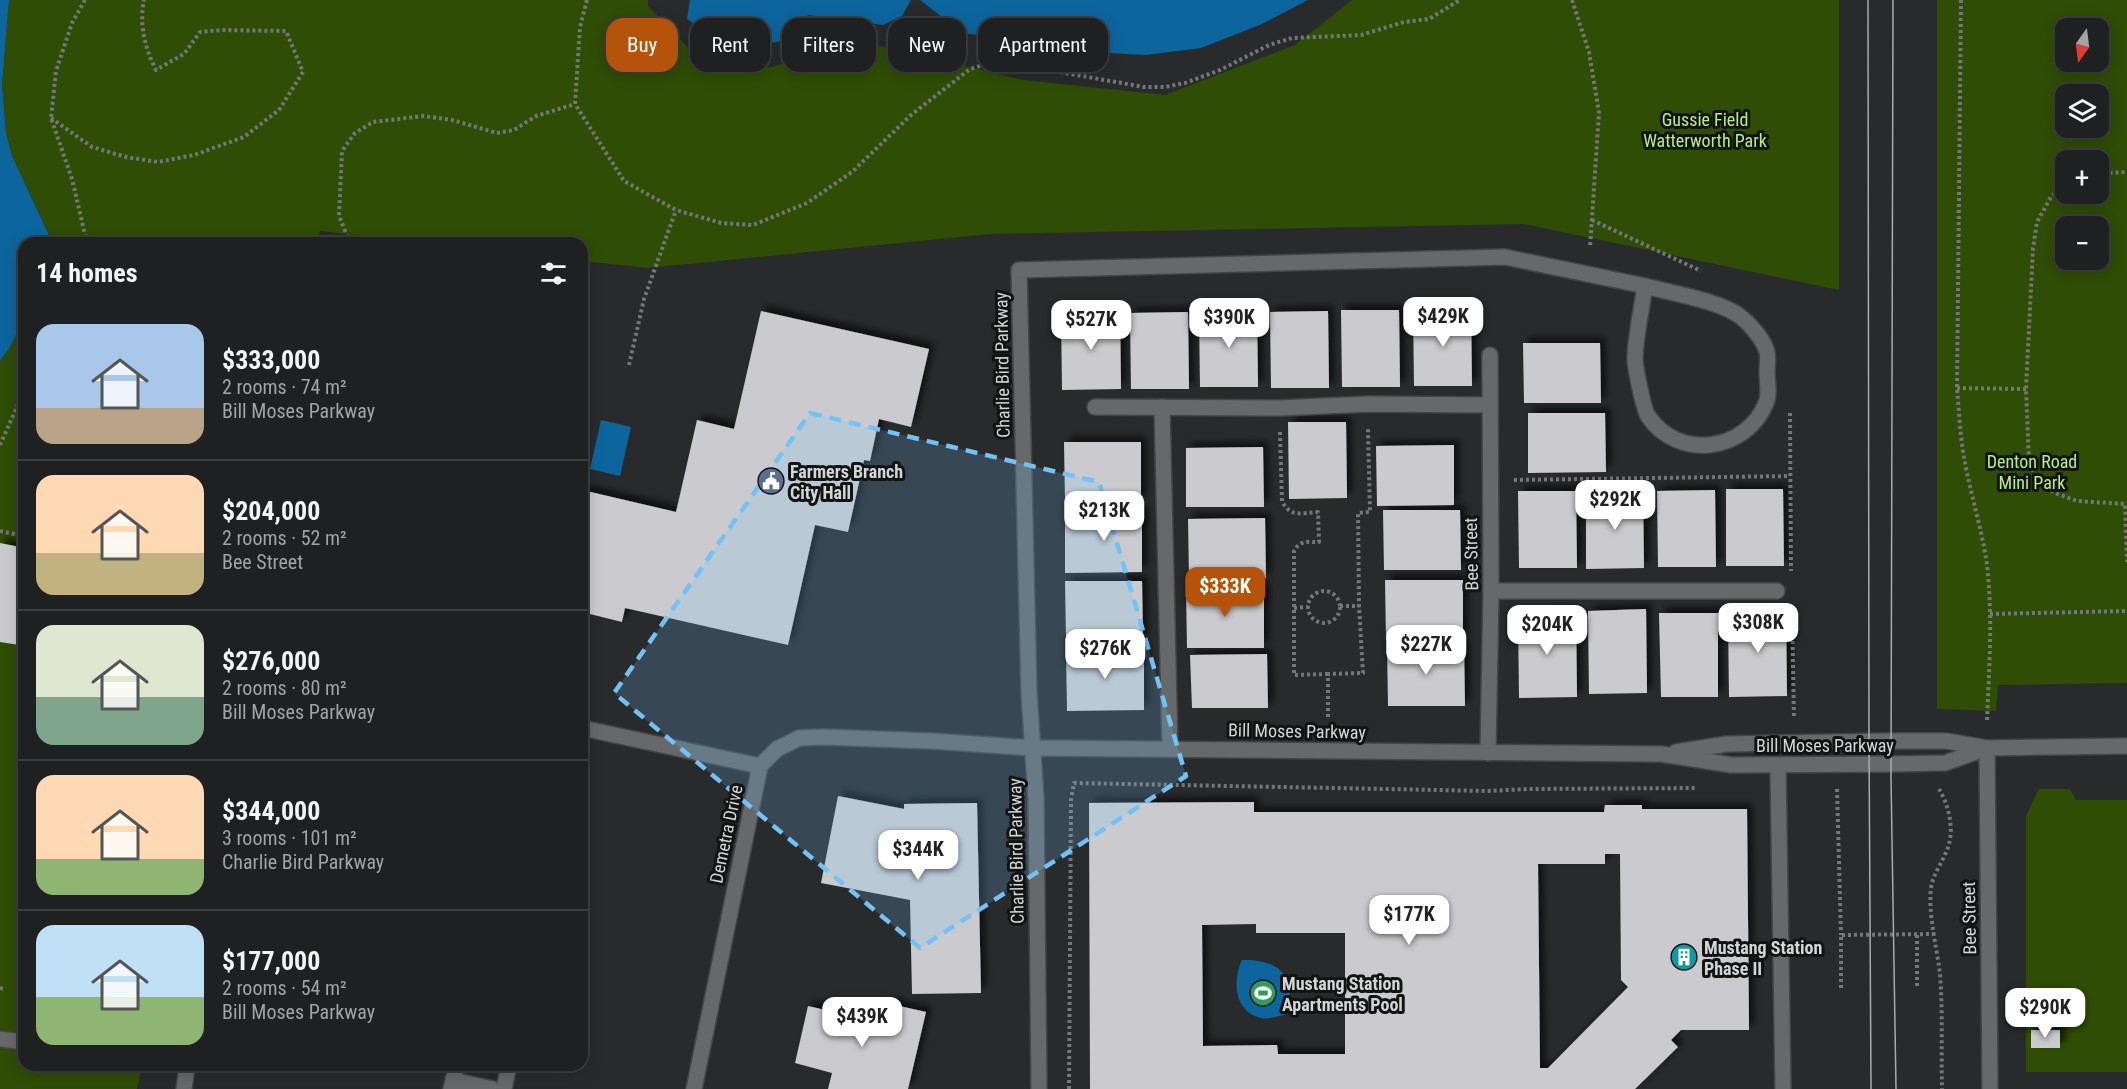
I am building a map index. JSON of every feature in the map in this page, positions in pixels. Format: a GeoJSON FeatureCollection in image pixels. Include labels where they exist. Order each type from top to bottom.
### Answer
{"type":"FeatureCollection","features":[{"type":"Feature","properties":{"kind":"street","name":"Charlie Bird Parkway"},"geometry":{"type":"LineString","coordinates":[[1039,1089],[1036,798],[1029,693],[1019,270],[1505,257],[1645,286]]}},
{"type":"Feature","properties":{"kind":"street"},"geometry":{"type":"LineString","coordinates":[[1645,286],[1715,305],[1740,316],[1754,330],[1767,350],[1767,401],[1757,420],[1742,435],[1722,444],[1701,447],[1680,442],[1660,431],[1647,415],[1635,359],[1645,286]]}},
{"type":"Feature","properties":{"kind":"street","name":"Bee Street"},"geometry":{"type":"LineString","coordinates":[[1488,753],[1491,591],[1490,355]]}},
{"type":"Feature","properties":{"kind":"street"},"geometry":{"type":"LineString","coordinates":[[1095,407],[1279,408],[1368,404],[1490,405]]}},
{"type":"Feature","properties":{"kind":"street"},"geometry":{"type":"LineString","coordinates":[[1162,408],[1170,749]]}},
{"type":"Feature","properties":{"kind":"street"},"geometry":{"type":"LineString","coordinates":[[1491,591],[1777,591]]}},
{"type":"Feature","properties":{"kind":"street"},"geometry":{"type":"LineString","coordinates":[[588,729],[760,766]]}},
{"type":"Feature","properties":{"kind":"street","name":"Demetra Drive"},"geometry":{"type":"LineString","coordinates":[[694,1089],[760,766],[777,749],[799,738],[932,741]]}},
{"type":"Feature","properties":{"kind":"street","name":"Bill Moses Parkway"},"geometry":{"type":"LineString","coordinates":[[932,741],[1033,748],[1661,754],[1738,744],[1947,741],[1987,748],[2127,746]]}},
{"type":"Feature","properties":{"kind":"street","name":"Bill Moses Parkway"},"geometry":{"type":"LineString","coordinates":[[1661,754],[1731,765],[1945,763],[1987,748]]}},
{"type":"Feature","properties":{"kind":"street","name":"Bee Street"},"geometry":{"type":"LineString","coordinates":[[1987,748],[1990,1089]]}},
{"type":"Feature","properties":{"kind":"street"},"geometry":{"type":"LineString","coordinates":[[1778,766],[1783,1089]]}},
{"type":"Feature","properties":{"kind":"street"},"geometry":{"type":"LineString","coordinates":[[0,1039],[18,1041]]}},
{"type":"Feature","properties":{"kind":"street"},"geometry":{"type":"LineString","coordinates":[[182,1071],[184,1089]]}},
{"type":"Feature","properties":{"kind":"street"},"geometry":{"type":"LineString","coordinates":[[504,1089],[507,1071]]}},
{"type":"Feature","properties":{"kind":"street"},"geometry":{"type":"LineString","coordinates":[[454,1078],[493,1089]]}},
{"type":"Feature","properties":{"kind":"path"},"geometry":{"type":"LineString","coordinates":[[85,0],[72,23],[56,71],[51,118],[72,179],[86,237]]}},
{"type":"Feature","properties":{"kind":"path"},"geometry":{"type":"LineString","coordinates":[[51,118],[92,147],[126,157],[158,162],[194,155],[244,137],[279,110],[303,72],[286,31],[222,30],[200,32],[184,54],[156,70],[147,51],[141,16],[144,0]]}},
{"type":"Feature","properties":{"kind":"path"},"geometry":{"type":"LineString","coordinates":[[587,0],[580,27],[575,104],[624,181],[676,210],[721,223],[753,225],[807,203],[852,172],[911,115],[970,69],[990,63],[1014,64],[1144,87],[1165,87],[1185,83],[1220,70],[1269,45],[1292,38],[1361,35],[1404,22],[1429,19],[1460,0]]}},
{"type":"Feature","properties":{"kind":"path"},"geometry":{"type":"LineString","coordinates":[[1572,0],[1589,52],[1599,113],[1590,248]]}},
{"type":"Feature","properties":{"kind":"path"},"geometry":{"type":"LineString","coordinates":[[1961,0],[1957,388],[1960,431],[1987,567],[1990,614],[1987,748]]}},
{"type":"Feature","properties":{"kind":"path"},"geometry":{"type":"LineString","coordinates":[[348,237],[339,216],[342,151],[355,133],[373,122],[424,116],[452,120],[497,133],[514,130],[536,116],[575,104]]}},
{"type":"Feature","properties":{"kind":"path"},"geometry":{"type":"LineString","coordinates":[[2109,174],[2127,172]]}},
{"type":"Feature","properties":{"kind":"path"},"geometry":{"type":"LineString","coordinates":[[2055,194],[2052,195],[2037,222],[2032,248],[2026,389],[2029,461],[2038,482],[2055,493],[2077,501],[2124,504],[2127,562]]}},
{"type":"Feature","properties":{"kind":"path"},"geometry":{"type":"LineString","coordinates":[[629,365],[644,299],[676,210]]}},
{"type":"Feature","properties":{"kind":"path"},"geometry":{"type":"LineString","coordinates":[[1957,388],[2026,389]]}},
{"type":"Feature","properties":{"kind":"path"},"geometry":{"type":"LineString","coordinates":[[0,445],[18,404]]}},
{"type":"Feature","properties":{"kind":"path"},"geometry":{"type":"LineString","coordinates":[[1279,408],[1282,501],[1287,510],[1293,513],[1318,512],[1318,542],[1303,542],[1297,545],[1294,551],[1294,675],[1363,673],[1359,606],[1358,513],[1370,512],[1368,404]]}},
{"type":"Feature","properties":{"kind":"path"},"geometry":{"type":"LineString","coordinates":[[1490,480],[1790,476]]}},
{"type":"Feature","properties":{"kind":"path"},"geometry":{"type":"LineString","coordinates":[[0,531],[18,535]]}},
{"type":"Feature","properties":{"kind":"path"},"geometry":{"type":"LineString","coordinates":[[1322,590],[1337,596],[1340,606],[1337,617],[1323,623],[1313,619],[1308,607],[1312,595],[1322,590]]}},
{"type":"Feature","properties":{"kind":"path"},"geometry":{"type":"LineString","coordinates":[[1340,606],[1359,606]]}},
{"type":"Feature","properties":{"kind":"path"},"geometry":{"type":"LineString","coordinates":[[1294,609],[1308,607]]}},
{"type":"Feature","properties":{"kind":"path"},"geometry":{"type":"LineString","coordinates":[[1990,614],[2127,612]]}},
{"type":"Feature","properties":{"kind":"path"},"geometry":{"type":"LineString","coordinates":[[1328,674],[1328,717]]}},
{"type":"Feature","properties":{"kind":"path"},"geometry":{"type":"LineString","coordinates":[[1836,780],[1841,988]]}},
{"type":"Feature","properties":{"kind":"path"},"geometry":{"type":"LineString","coordinates":[[1069,1089],[1071,800],[1074,783],[1488,791],[1707,788]]}},
{"type":"Feature","properties":{"kind":"path"},"geometry":{"type":"LineString","coordinates":[[1937,786],[1946,800],[1949,812],[1949,843],[1931,887],[1940,977],[1942,1089]]}},
{"type":"Feature","properties":{"kind":"path"},"geometry":{"type":"LineString","coordinates":[[1841,935],[1935,934]]}},
{"type":"Feature","properties":{"kind":"path"},"geometry":{"type":"LineString","coordinates":[[1917,935],[1917,989]]}},
{"type":"Feature","properties":{"kind":"highlighted area"},"geometry":{"type":"Polygon","coordinates":[[[810,413],[1099,482],[1186,776],[920,948],[614,693],[810,413]]]}},
{"type":"Feature","properties":{"kind":"green space","name":"Gussie Field Watterworth Park"},"geometry":{"type":"Polygon","coordinates":[[[9,0],[648,0],[648,6],[660,18],[606,18],[606,72],[678,72],[678,37],[690,50],[690,72],[770,72],[770,67],[782,64],[782,72],[876,72],[876,45],[888,48],[888,72],[966,72],[966,66],[978,69],[978,72],[989,72],[1023,80],[1165,95],[1295,45],[1352,0],[1839,0],[1839,290],[1524,224],[990,234],[647,268],[588,262],[588,237],[373,237],[320,231],[318,237],[50,237],[12,156],[6,133],[2,85],[9,0]]]}},
{"type":"Feature","properties":{"kind":"green space","name":"Denton Road Mini Park"},"geometry":{"type":"Polygon","coordinates":[[[1937,0],[2127,0],[2127,683],[1998,685],[1996,711],[1937,709],[1937,0]]]}},
{"type":"Feature","properties":{"kind":"green space"},"geometry":{"type":"Polygon","coordinates":[[[18,331],[18,1071],[141,1071],[137,1089],[0,1089],[0,361],[18,331]]]}},
{"type":"Feature","properties":{"kind":"green space"},"geometry":{"type":"Polygon","coordinates":[[[2039,789],[2070,789],[2076,800],[2127,800],[2127,1072],[2026,1072],[2026,816],[2039,789]]]}},
{"type":"Feature","properties":{"kind":"water"},"geometry":{"type":"Polygon","coordinates":[[[0,0],[9,0],[2,85],[6,133],[12,156],[50,237],[18,237],[18,331],[0,361],[0,0]]]}},
{"type":"Feature","properties":{"kind":"water"},"geometry":{"type":"Polygon","coordinates":[[[690,0],[911,0],[902,16],[888,18],[888,23],[883,25],[876,24],[876,18],[830,18],[808,15],[806,18],[782,18],[782,41],[770,43],[770,18],[690,18],[690,21],[687,19],[690,0]]]}},
{"type":"Feature","properties":{"kind":"water"},"geometry":{"type":"Polygon","coordinates":[[[920,0],[1308,0],[1262,24],[1201,48],[1146,55],[1108,53],[1108,18],[978,18],[978,35],[966,34],[966,18],[943,18],[920,0]]]}},
{"type":"Feature","properties":{"kind":"water"},"geometry":{"type":"Polygon","coordinates":[[[601,420],[631,427],[620,476],[590,469],[601,420]]]}},
{"type":"Feature","properties":{"kind":"water","name":"Mustang Station Apartments Pool"},"geometry":{"type":"Polygon","coordinates":[[[1242,960],[1268,963],[1282,972],[1289,986],[1290,996],[1284,1015],[1264,1018],[1252,1015],[1245,1009],[1240,1002],[1236,986],[1242,960]]]}},
{"type":"Feature","properties":{"kind":"building"},"geometry":{"type":"Polygon","coordinates":[[[1471,309],[1472,386],[1414,386],[1413,310],[1471,309]]]}},
{"type":"Feature","properties":{"kind":"building"},"geometry":{"type":"Polygon","coordinates":[[[1257,310],[1258,387],[1200,387],[1199,311],[1257,310]]]}},
{"type":"Feature","properties":{"kind":"building"},"geometry":{"type":"Polygon","coordinates":[[[1341,310],[1399,310],[1400,387],[1342,387],[1341,310]]]}},
{"type":"Feature","properties":{"kind":"building","name":"Farmers Branch City Hall"},"geometry":{"type":"Polygon","coordinates":[[[761,311],[929,349],[911,427],[879,419],[870,461],[864,460],[848,532],[815,525],[788,645],[625,608],[622,622],[588,614],[588,491],[676,512],[697,420],[734,429],[761,311]]]}},
{"type":"Feature","properties":{"kind":"building"},"geometry":{"type":"Polygon","coordinates":[[[1328,311],[1329,388],[1271,388],[1270,312],[1328,311]]]}},
{"type":"Feature","properties":{"kind":"building"},"geometry":{"type":"Polygon","coordinates":[[[1120,312],[1121,389],[1062,390],[1061,313],[1120,312]]]}},
{"type":"Feature","properties":{"kind":"building"},"geometry":{"type":"Polygon","coordinates":[[[1188,312],[1189,389],[1131,389],[1130,313],[1188,312]]]}},
{"type":"Feature","properties":{"kind":"building"},"geometry":{"type":"Polygon","coordinates":[[[1523,343],[1600,343],[1601,403],[1524,403],[1523,343]]]}},
{"type":"Feature","properties":{"kind":"building"},"geometry":{"type":"Polygon","coordinates":[[[1528,413],[1605,413],[1606,472],[1528,473],[1528,413]]]}},
{"type":"Feature","properties":{"kind":"building"},"geometry":{"type":"Polygon","coordinates":[[[1288,422],[1346,422],[1347,498],[1289,499],[1288,422]]]}},
{"type":"Feature","properties":{"kind":"building"},"geometry":{"type":"Polygon","coordinates":[[[1064,442],[1141,442],[1141,502],[1065,502],[1064,442]]]}},
{"type":"Feature","properties":{"kind":"building"},"geometry":{"type":"Polygon","coordinates":[[[1454,445],[1454,505],[1377,506],[1376,446],[1454,445]]]}},
{"type":"Feature","properties":{"kind":"building"},"geometry":{"type":"Polygon","coordinates":[[[1263,447],[1264,507],[1186,507],[1186,448],[1263,447]]]}},
{"type":"Feature","properties":{"kind":"building"},"geometry":{"type":"Polygon","coordinates":[[[1726,489],[1783,489],[1784,566],[1726,566],[1726,489]]]}},
{"type":"Feature","properties":{"kind":"building"},"geometry":{"type":"Polygon","coordinates":[[[1715,490],[1716,567],[1658,567],[1657,491],[1715,490]]]}},
{"type":"Feature","properties":{"kind":"building"},"geometry":{"type":"Polygon","coordinates":[[[1518,491],[1576,491],[1577,568],[1519,568],[1518,491]]]}},
{"type":"Feature","properties":{"kind":"building"},"geometry":{"type":"Polygon","coordinates":[[[1643,492],[1644,568],[1586,569],[1586,493],[1643,492]]]}},
{"type":"Feature","properties":{"kind":"building"},"geometry":{"type":"Polygon","coordinates":[[[1383,510],[1460,510],[1461,570],[1384,570],[1383,510]]]}},
{"type":"Feature","properties":{"kind":"building"},"geometry":{"type":"Polygon","coordinates":[[[1142,512],[1142,572],[1065,573],[1065,513],[1142,512]]]}},
{"type":"Feature","properties":{"kind":"building"},"geometry":{"type":"Polygon","coordinates":[[[1265,518],[1266,578],[1189,579],[1188,519],[1265,518]]]}},
{"type":"Feature","properties":{"kind":"building"},"geometry":{"type":"Polygon","coordinates":[[[0,543],[18,547],[18,645],[0,642],[0,543]]]}},
{"type":"Feature","properties":{"kind":"building"},"geometry":{"type":"Polygon","coordinates":[[[1385,580],[1463,580],[1463,639],[1386,640],[1385,580]]]}},
{"type":"Feature","properties":{"kind":"building"},"geometry":{"type":"Polygon","coordinates":[[[1065,581],[1142,581],[1143,640],[1066,641],[1065,581]]]}},
{"type":"Feature","properties":{"kind":"building"},"geometry":{"type":"Polygon","coordinates":[[[1264,588],[1264,648],[1187,648],[1186,589],[1264,588]]]}},
{"type":"Feature","properties":{"kind":"building"},"geometry":{"type":"Polygon","coordinates":[[[1646,609],[1647,693],[1589,694],[1588,611],[1646,609]]]}},
{"type":"Feature","properties":{"kind":"building"},"geometry":{"type":"Polygon","coordinates":[[[1786,612],[1787,696],[1729,697],[1728,613],[1786,612]]]}},
{"type":"Feature","properties":{"kind":"building"},"geometry":{"type":"Polygon","coordinates":[[[1659,613],[1718,613],[1718,697],[1661,697],[1659,613]]]}},
{"type":"Feature","properties":{"kind":"building"},"geometry":{"type":"Polygon","coordinates":[[[1576,614],[1577,697],[1519,698],[1518,615],[1576,614]]]}},
{"type":"Feature","properties":{"kind":"building"},"geometry":{"type":"Polygon","coordinates":[[[1387,646],[1464,646],[1465,706],[1388,706],[1387,646]]]}},
{"type":"Feature","properties":{"kind":"building"},"geometry":{"type":"Polygon","coordinates":[[[1144,650],[1144,710],[1067,711],[1066,651],[1144,650]]]}},
{"type":"Feature","properties":{"kind":"building"},"geometry":{"type":"Polygon","coordinates":[[[1267,654],[1268,708],[1192,708],[1190,655],[1267,654]]]}},
{"type":"Feature","properties":{"kind":"building"},"geometry":{"type":"Polygon","coordinates":[[[838,796],[904,809],[904,804],[977,803],[981,993],[912,994],[910,900],[821,883],[838,796]]]}},
{"type":"Feature","properties":{"kind":"building","name":"Mustang Station Phase II"},"geometry":{"type":"Polygon","coordinates":[[[1254,802],[1254,812],[1604,812],[1605,805],[1642,805],[1642,809],[1747,809],[1749,1030],[1681,1030],[1671,1040],[1678,1047],[1635,1089],[1090,1089],[1089,803],[1254,802]],[[1605,854],[1605,864],[1538,864],[1540,1068],[1548,1068],[1628,987],[1621,980],[1620,854],[1605,854]],[[1256,924],[1202,925],[1203,1046],[1277,1045],[1278,1054],[1345,1054],[1345,933],[1256,933],[1256,924]]]}},
{"type":"Feature","properties":{"kind":"building"},"geometry":{"type":"Polygon","coordinates":[[[886,1003],[926,1012],[908,1089],[828,1089],[832,1073],[795,1063],[808,1006],[881,1023],[886,1003]]]}},
{"type":"Feature","properties":{"kind":"building"},"geometry":{"type":"Polygon","coordinates":[[[2031,1030],[2060,1030],[2060,1048],[2031,1048],[2031,1030]]]}},
{"type":"Feature","properties":{"kind":"tram line"},"geometry":{"type":"LineString","coordinates":[[1868,0],[1871,1089]]}},
{"type":"Feature","properties":{"kind":"tram line"},"geometry":{"type":"LineString","coordinates":[[1893,0],[1891,778],[1896,1089]]}},
{"type":"Feature","properties":{"kind":"place","name":"Farmers Branch City Hall"},"geometry":{"type":"Point","coordinates":[771,481]}},
{"type":"Feature","properties":{"kind":"place","name":"Mustang Station Phase II"},"geometry":{"type":"Point","coordinates":[1684,957]}},
{"type":"Feature","properties":{"kind":"place","name":"Mustang Station Apartments Pool"},"geometry":{"type":"Point","coordinates":[1263,993]}}]}
